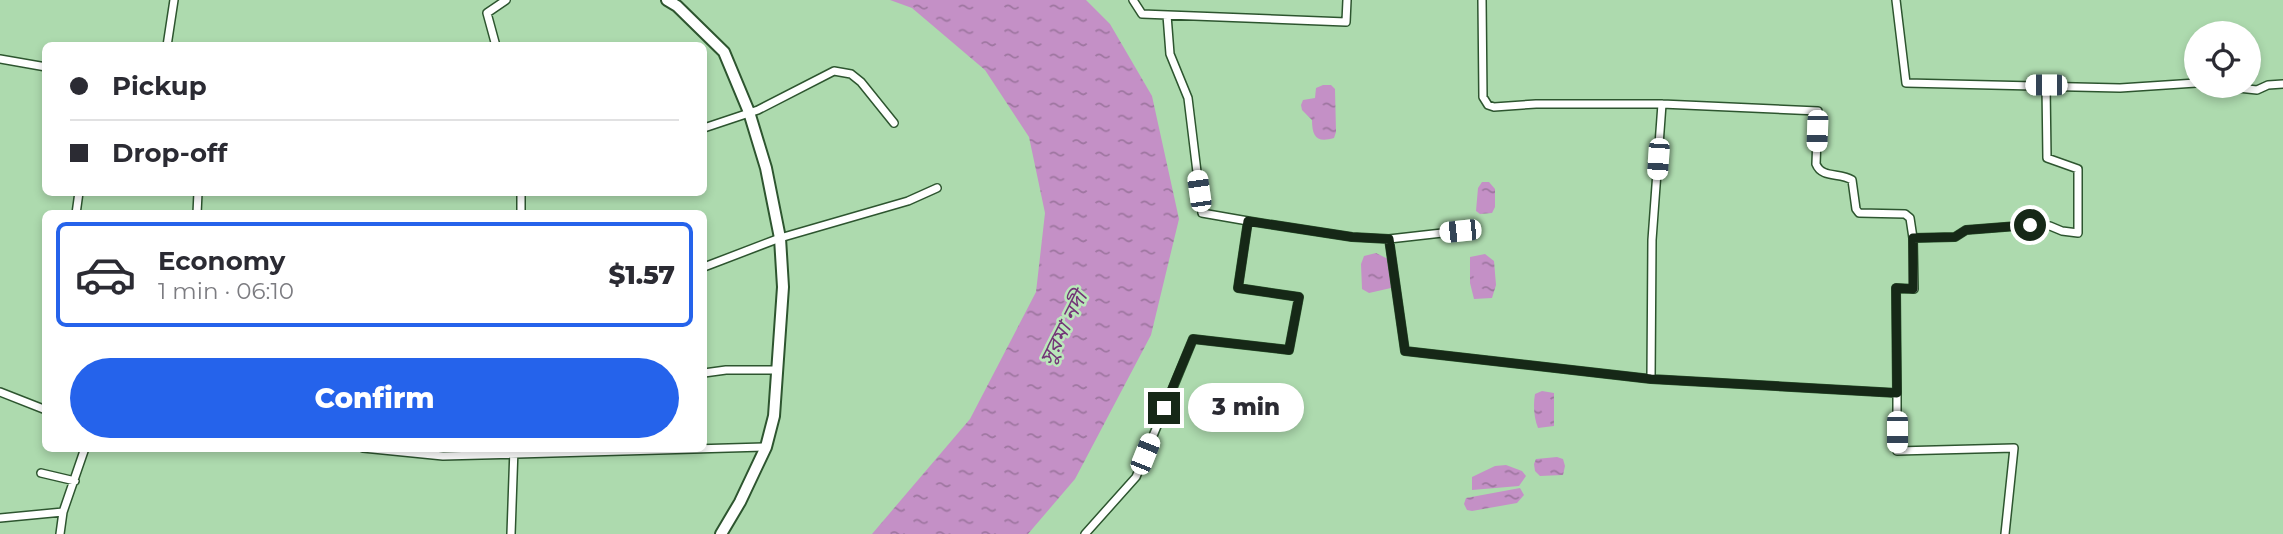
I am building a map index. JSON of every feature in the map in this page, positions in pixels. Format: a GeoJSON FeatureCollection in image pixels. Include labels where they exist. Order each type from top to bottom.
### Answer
{"type":"FeatureCollection","features":[{"type":"Feature","properties":{"kind":"street"},"geometry":{"type":"LineString","coordinates":[[167,42],[174,0]]}},
{"type":"Feature","properties":{"kind":"street"},"geometry":{"type":"LineString","coordinates":[[495,42],[487,13],[506,0]]}},
{"type":"Feature","properties":{"kind":"street"},"geometry":{"type":"LineString","coordinates":[[667,0],[687,15],[724,52],[749,112],[766,168],[780,238],[783,287],[774,416],[766,447],[740,502],[721,534]]}},
{"type":"Feature","properties":{"kind":"street"},"geometry":{"type":"LineString","coordinates":[[1133,0],[1142,14],[1346,22],[1347,0]]}},
{"type":"Feature","properties":{"kind":"street"},"geometry":{"type":"LineString","coordinates":[[1482,0],[1483,97],[1488,105],[1494,107],[1536,104],[1662,104],[1818,111],[1818,170],[1852,180],[1856,209],[1860,213],[1905,215],[1910,218],[1913,238],[1913,289],[1896,288],[1897,451],[2014,448],[2005,534]]}},
{"type":"Feature","properties":{"kind":"street"},"geometry":{"type":"LineString","coordinates":[[1896,0],[1906,83],[2120,88],[2184,84]]}},
{"type":"Feature","properties":{"kind":"street"},"geometry":{"type":"LineString","coordinates":[[1167,15],[1170,54],[1188,98],[1202,213],[1352,237],[1389,239],[1460,231]]}},
{"type":"Feature","properties":{"kind":"street"},"geometry":{"type":"LineString","coordinates":[[0,59],[42,66]]}},
{"type":"Feature","properties":{"kind":"street"},"geometry":{"type":"LineString","coordinates":[[707,127],[758,110],[834,71],[851,74],[861,82],[894,122]]}},
{"type":"Feature","properties":{"kind":"street"},"geometry":{"type":"LineString","coordinates":[[2261,88],[2283,84]]}},
{"type":"Feature","properties":{"kind":"street"},"geometry":{"type":"LineString","coordinates":[[1913,238],[1955,237],[1966,230],[2030,225],[2050,226],[2078,233],[2078,169],[2047,158],[2046,85]]}},
{"type":"Feature","properties":{"kind":"street"},"geometry":{"type":"LineString","coordinates":[[1651,379],[1652,240],[1662,104]]}},
{"type":"Feature","properties":{"kind":"street"},"geometry":{"type":"LineString","coordinates":[[707,266],[780,238],[908,201],[937,188]]}},
{"type":"Feature","properties":{"kind":"street"},"geometry":{"type":"LineString","coordinates":[[1085,534],[1136,477],[1193,339],[1289,350],[1299,297],[1238,288],[1248,221]]}},
{"type":"Feature","properties":{"kind":"street"},"geometry":{"type":"LineString","coordinates":[[1389,239],[1405,351],[1651,379],[1897,393]]}},
{"type":"Feature","properties":{"kind":"street"},"geometry":{"type":"LineString","coordinates":[[707,373],[778,370]]}},
{"type":"Feature","properties":{"kind":"street"},"geometry":{"type":"LineString","coordinates":[[0,392],[42,409]]}},
{"type":"Feature","properties":{"kind":"street"},"geometry":{"type":"LineString","coordinates":[[707,448],[766,447]]}},
{"type":"Feature","properties":{"kind":"street"},"geometry":{"type":"LineString","coordinates":[[60,534],[62,512],[84,452]]}},
{"type":"Feature","properties":{"kind":"street"},"geometry":{"type":"LineString","coordinates":[[403,452],[443,456],[514,452],[511,534]]}},
{"type":"Feature","properties":{"kind":"street"},"geometry":{"type":"LineString","coordinates":[[41,473],[75,481]]}},
{"type":"Feature","properties":{"kind":"street"},"geometry":{"type":"LineString","coordinates":[[0,518],[62,512]]}},
{"type":"Feature","properties":{"kind":"water","name":"সুরমা নদী"},"geometry":{"type":"Polygon","coordinates":[[[890,0],[1086,0],[1110,24],[1152,96],[1179,219],[1151,335],[1075,479],[1028,534],[872,534],[970,419],[1036,292],[1045,213],[1029,137],[985,70],[912,8],[890,0]]]}},
{"type":"Feature","properties":{"kind":"water"},"geometry":{"type":"Polygon","coordinates":[[[1331,85],[1335,89],[1336,132],[1334,138],[1323,140],[1314,134],[1312,120],[1302,110],[1301,105],[1303,100],[1315,98],[1316,88],[1331,85]]]}},
{"type":"Feature","properties":{"kind":"water"},"geometry":{"type":"Polygon","coordinates":[[[1482,182],[1489,182],[1495,189],[1495,207],[1492,213],[1480,214],[1476,211],[1478,188],[1482,182]]]}},
{"type":"Feature","properties":{"kind":"water"},"geometry":{"type":"Polygon","coordinates":[[[1376,253],[1388,259],[1391,288],[1369,293],[1362,289],[1361,264],[1364,256],[1376,253]]]}},
{"type":"Feature","properties":{"kind":"water"},"geometry":{"type":"Polygon","coordinates":[[[1485,254],[1494,261],[1496,285],[1492,298],[1474,299],[1470,283],[1470,257],[1485,254]]]}},
{"type":"Feature","properties":{"kind":"water"},"geometry":{"type":"Polygon","coordinates":[[[1542,391],[1554,393],[1554,426],[1538,428],[1534,398],[1535,394],[1542,391]]]}},
{"type":"Feature","properties":{"kind":"water"},"geometry":{"type":"Polygon","coordinates":[[[1536,459],[1563,459],[1563,475],[1540,476],[1535,471],[1536,459]]]}},
{"type":"Feature","properties":{"kind":"water"},"geometry":{"type":"Polygon","coordinates":[[[1506,465],[1522,471],[1526,476],[1519,486],[1472,490],[1472,477],[1495,466],[1506,465]]]}},
{"type":"Feature","properties":{"kind":"water"},"geometry":{"type":"Polygon","coordinates":[[[1520,488],[1524,495],[1517,503],[1472,511],[1467,510],[1464,504],[1466,498],[1520,488]]]}},
{"type":"Feature","properties":{"kind":"route"},"geometry":{"type":"LineString","coordinates":[[1164,408],[1193,339],[1289,350],[1299,297],[1238,288],[1248,221],[1352,237],[1389,239],[1405,351],[1651,379],[1897,393],[1896,288],[1913,289],[1913,238],[1955,237],[1966,230],[2030,225]]}}]}
